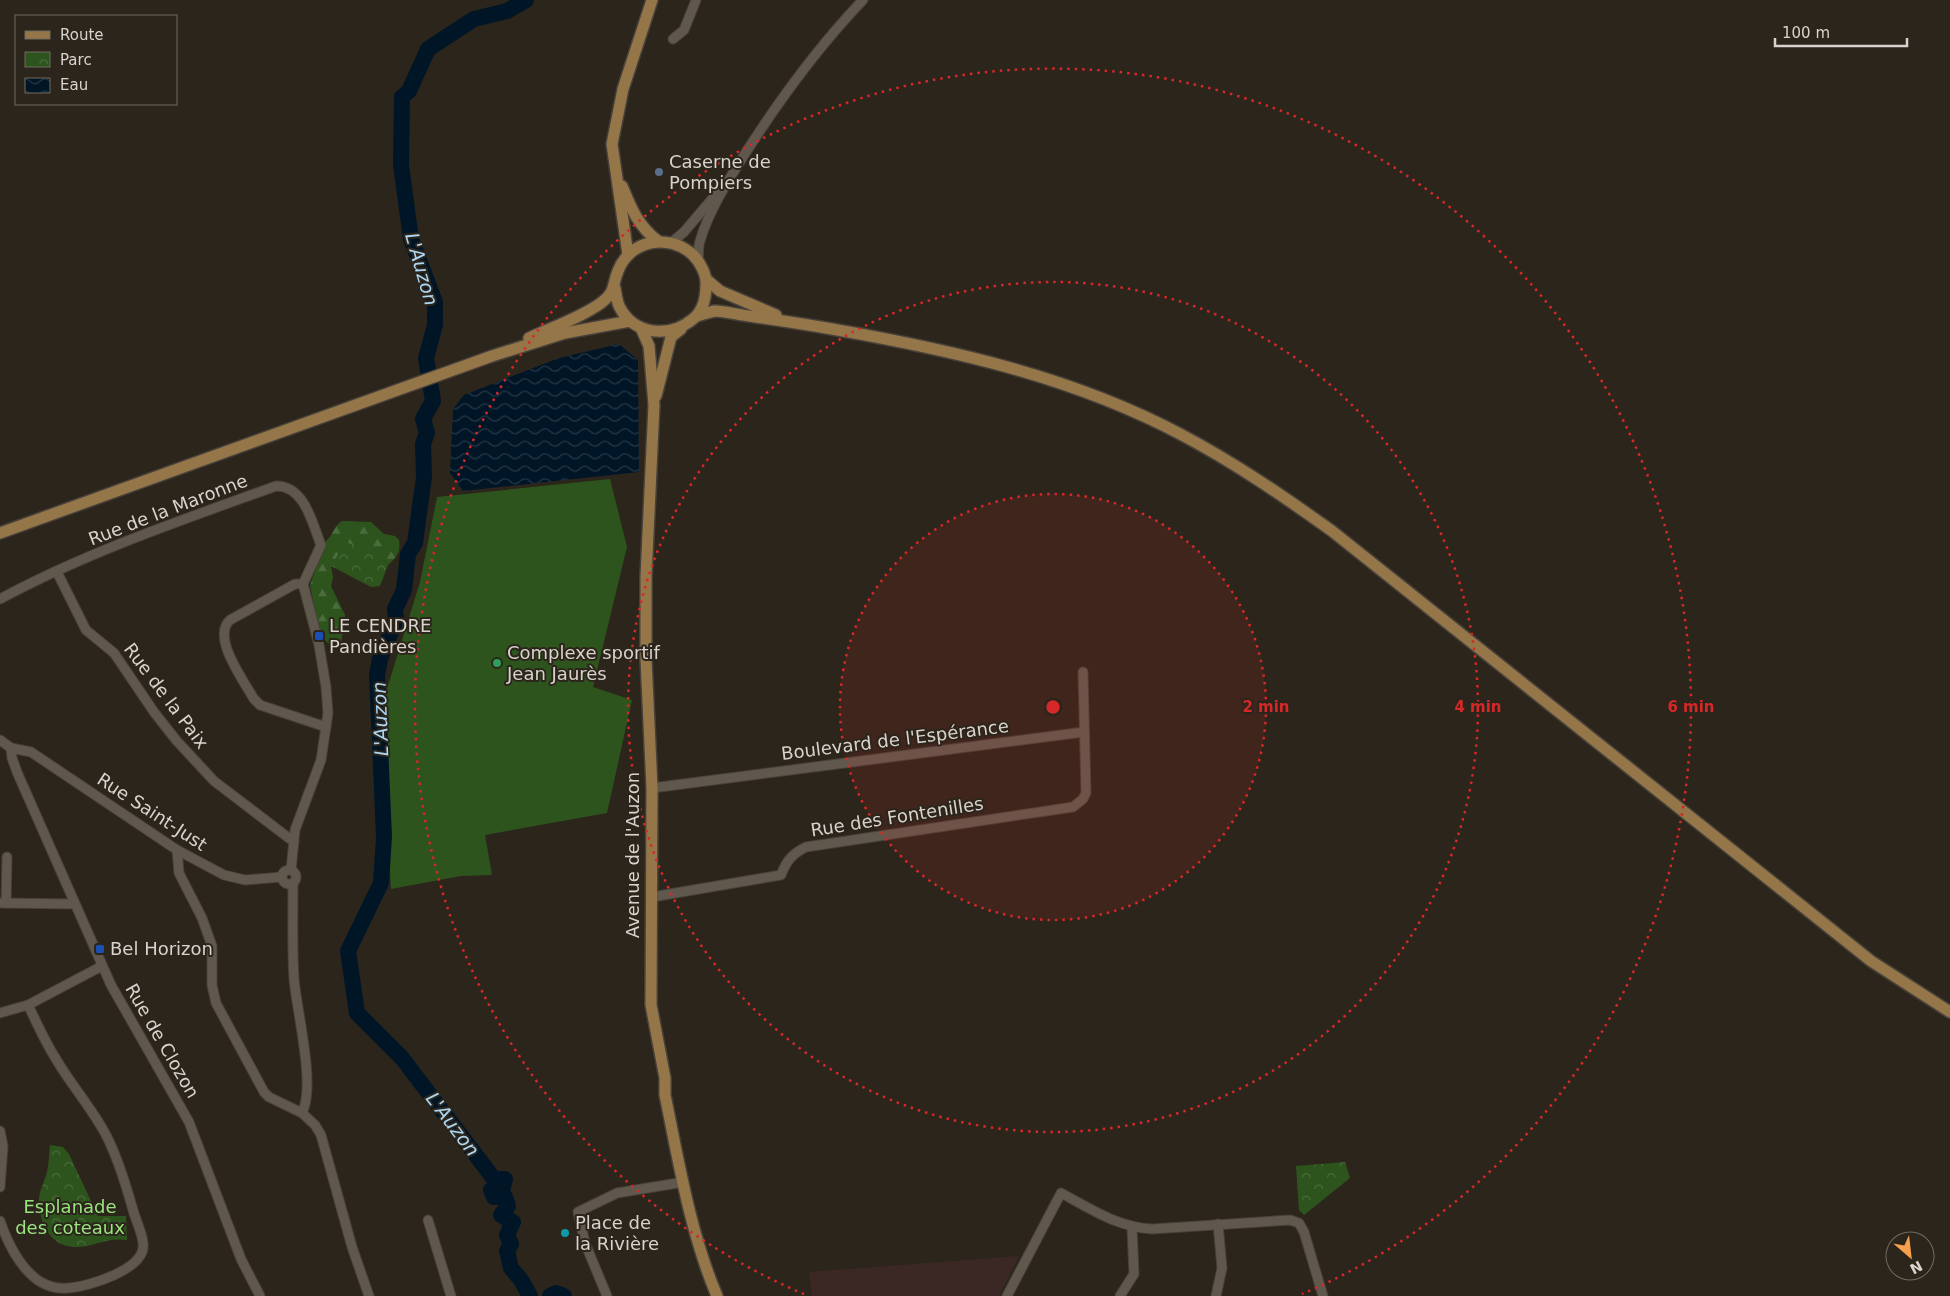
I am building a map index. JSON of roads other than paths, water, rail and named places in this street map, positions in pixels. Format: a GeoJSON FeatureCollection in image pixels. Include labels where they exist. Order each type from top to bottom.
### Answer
{"type":"FeatureCollection","features":[{"type":"Feature","properties":{"kind":"main road"},"geometry":{"type":"LineString","coordinates":[[628,255],[628,241],[614,169],[612,144],[615,119],[652,0]]}},
{"type":"Feature","properties":{"kind":"main road"},"geometry":{"type":"LineString","coordinates":[[614,169],[636,218],[646,232],[658,241]]}},
{"type":"Feature","properties":{"kind":"main road"},"geometry":{"type":"LineString","coordinates":[[683,327],[660,333],[641,328],[630,321],[619,306],[615,288],[618,270],[628,255],[642,245],[658,241],[672,242],[686,248],[698,260],[707,280],[720,291],[759,309],[802,323]]}},
{"type":"Feature","properties":{"kind":"main road"},"geometry":{"type":"LineString","coordinates":[[697,316],[706,299],[707,280]]}},
{"type":"Feature","properties":{"kind":"main road"},"geometry":{"type":"LineString","coordinates":[[492,356],[588,312],[604,301],[615,288]]}},
{"type":"Feature","properties":{"kind":"main road"},"geometry":{"type":"LineString","coordinates":[[654,405],[671,337],[697,316],[715,311],[802,323],[892,340],[1036,375],[1127,409],[1180,434],[1248,472],[1332,531],[1871,960],[1950,1012]]}},
{"type":"Feature","properties":{"kind":"main road"},"geometry":{"type":"LineString","coordinates":[[5,532],[492,356],[565,332],[630,321]]}},
{"type":"Feature","properties":{"kind":"main road"},"geometry":{"type":"LineString","coordinates":[[641,328],[649,346],[654,405]]}},
{"type":"Feature","properties":{"kind":"main road","name":"Avenue de l'Auzon"},"geometry":{"type":"LineString","coordinates":[[654,405],[646,632],[652,788],[651,1005],[665,1078],[665,1095],[700,1253],[717,1296]]}},
{"type":"Feature","properties":{"kind":"street"},"geometry":{"type":"LineString","coordinates":[[673,39],[684,30],[696,0]]}},
{"type":"Feature","properties":{"kind":"street"},"geometry":{"type":"LineString","coordinates":[[698,260],[699,242],[730,178],[764,124],[813,57],[863,0]]}},
{"type":"Feature","properties":{"kind":"street"},"geometry":{"type":"LineString","coordinates":[[672,242],[684,232],[730,178]]}},
{"type":"Feature","properties":{"kind":"street","name":"Rue de la Maronne"},"geometry":{"type":"LineString","coordinates":[[0,599],[44,575],[57,572],[68,564],[154,530],[276,486],[290,488],[300,496],[321,545],[303,584]]}},
{"type":"Feature","properties":{"kind":"street","name":"Rue de la Paix"},"geometry":{"type":"LineString","coordinates":[[57,572],[86,630],[114,653],[154,712],[194,761],[214,781],[294,842]]}},
{"type":"Feature","properties":{"kind":"street"},"geometry":{"type":"LineString","coordinates":[[290,870],[295,830],[321,760],[326,727],[326,687],[303,584],[295,584],[230,620],[226,624],[224,641],[254,698],[260,705],[326,727]]}},
{"type":"Feature","properties":{"kind":"street"},"geometry":{"type":"LineString","coordinates":[[1083,672],[1084,732]]}},
{"type":"Feature","properties":{"kind":"street","name":"Boulevard de l'Espérance"},"geometry":{"type":"LineString","coordinates":[[652,788],[1084,732]]}},
{"type":"Feature","properties":{"kind":"street","name":"Rue des Fontenilles"},"geometry":{"type":"LineString","coordinates":[[652,897],[781,875],[786,862],[792,854],[806,847],[1073,807],[1079,804],[1086,793],[1084,732]]}},
{"type":"Feature","properties":{"kind":"street"},"geometry":{"type":"LineString","coordinates":[[0,740],[11,748]]}},
{"type":"Feature","properties":{"kind":"street","name":"Rue Saint-Just"},"geometry":{"type":"LineString","coordinates":[[11,748],[31,752],[177,850],[224,875],[245,880],[282,877]]}},
{"type":"Feature","properties":{"kind":"street","name":"Rue de Clozon"},"geometry":{"type":"LineString","coordinates":[[11,748],[16,772],[102,966],[189,1122],[241,1259],[260,1296]]}},
{"type":"Feature","properties":{"kind":"street"},"geometry":{"type":"LineString","coordinates":[[177,850],[179,873],[208,931],[212,946],[212,985],[216,1003],[264,1092],[269,1097],[302,1113],[315,1125],[321,1135],[352,1247],[369,1296]]}},
{"type":"Feature","properties":{"kind":"street"},"geometry":{"type":"LineString","coordinates":[[7,856],[3,903],[75,904]]}},
{"type":"Feature","properties":{"kind":"street"},"geometry":{"type":"LineString","coordinates":[[290,870],[284,872],[282,877],[284,882],[292,883]]}},
{"type":"Feature","properties":{"kind":"street"},"geometry":{"type":"LineString","coordinates":[[290,870],[296,876],[292,883],[294,979],[308,1080],[308,1101],[302,1113]]}},
{"type":"Feature","properties":{"kind":"street"},"geometry":{"type":"LineString","coordinates":[[0,1013],[28,1005],[102,966]]}},
{"type":"Feature","properties":{"kind":"street"},"geometry":{"type":"LineString","coordinates":[[0,1221],[8,1240],[28,1271],[38,1280],[55,1287],[67,1288],[85,1285],[116,1274],[133,1264],[141,1256],[144,1244],[130,1199],[106,1135],[55,1058],[28,1005]]}},
{"type":"Feature","properties":{"kind":"street"},"geometry":{"type":"LineString","coordinates":[[0,1131],[2,1146],[0,1187]]}},
{"type":"Feature","properties":{"kind":"street"},"geometry":{"type":"LineString","coordinates":[[607,1296],[585,1243],[578,1212],[616,1193],[684,1182]]}},
{"type":"Feature","properties":{"kind":"street"},"geometry":{"type":"LineString","coordinates":[[1008,1296],[1061,1193],[1116,1223],[1132,1228],[1152,1229],[1290,1220],[1299,1223],[1304,1232],[1323,1296]]}},
{"type":"Feature","properties":{"kind":"street"},"geometry":{"type":"LineString","coordinates":[[428,1220],[451,1296]]}},
{"type":"Feature","properties":{"kind":"street"},"geometry":{"type":"LineString","coordinates":[[1216,1296],[1222,1268],[1218,1224]]}},
{"type":"Feature","properties":{"kind":"street"},"geometry":{"type":"LineString","coordinates":[[1120,1296],[1134,1274],[1132,1228]]}},
{"type":"Feature","properties":{"kind":"water"},"geometry":{"type":"Polygon","coordinates":[[[619,344],[638,360],[639,472],[463,491],[450,473],[453,409],[464,395],[559,358],[619,344]]]}},
{"type":"Feature","properties":{"kind":"waterway","name":"L'Auzon"},"geometry":{"type":"LineString","coordinates":[[526,0],[507,11],[474,19],[428,49],[409,91],[402,97],[401,165],[411,239],[435,302],[435,325],[426,358],[433,401],[423,419],[427,433],[423,444],[424,477],[415,543],[408,554],[404,590],[395,609],[396,620],[380,659],[377,675],[384,837],[381,883],[348,951],[357,1013],[402,1058],[494,1179],[505,1179],[503,1187],[491,1190],[494,1197],[505,1197],[508,1206],[501,1215],[513,1222],[507,1235],[511,1244],[507,1251],[511,1268],[521,1280],[530,1296]]}},
{"type":"Feature","properties":{"kind":"waterway","name":"L'Auzon"},"geometry":{"type":"LineString","coordinates":[[550,1296],[556,1293],[564,1296]]}},
{"type":"Feature","properties":{"kind":"place","name":"Caserne de Pompiers"},"geometry":{"type":"Point","coordinates":[659,172]}},
{"type":"Feature","properties":{"kind":"place","name":"LE CENDRE Pandières"},"geometry":{"type":"Point","coordinates":[319,636]}},
{"type":"Feature","properties":{"kind":"place","name":"Complexe sportif Jean Jaurès"},"geometry":{"type":"Point","coordinates":[497,663]}},
{"type":"Feature","properties":{"kind":"place","name":"Bel Horizon"},"geometry":{"type":"Point","coordinates":[100,949]}},
{"type":"Feature","properties":{"kind":"place","name":"Place de la Rivière"},"geometry":{"type":"Point","coordinates":[565,1233]}},
{"type":"Feature","properties":{"kind":"park label","name":"Esplanade des coteaux"},"geometry":{"type":"Point","coordinates":[70,1217]}}]}
